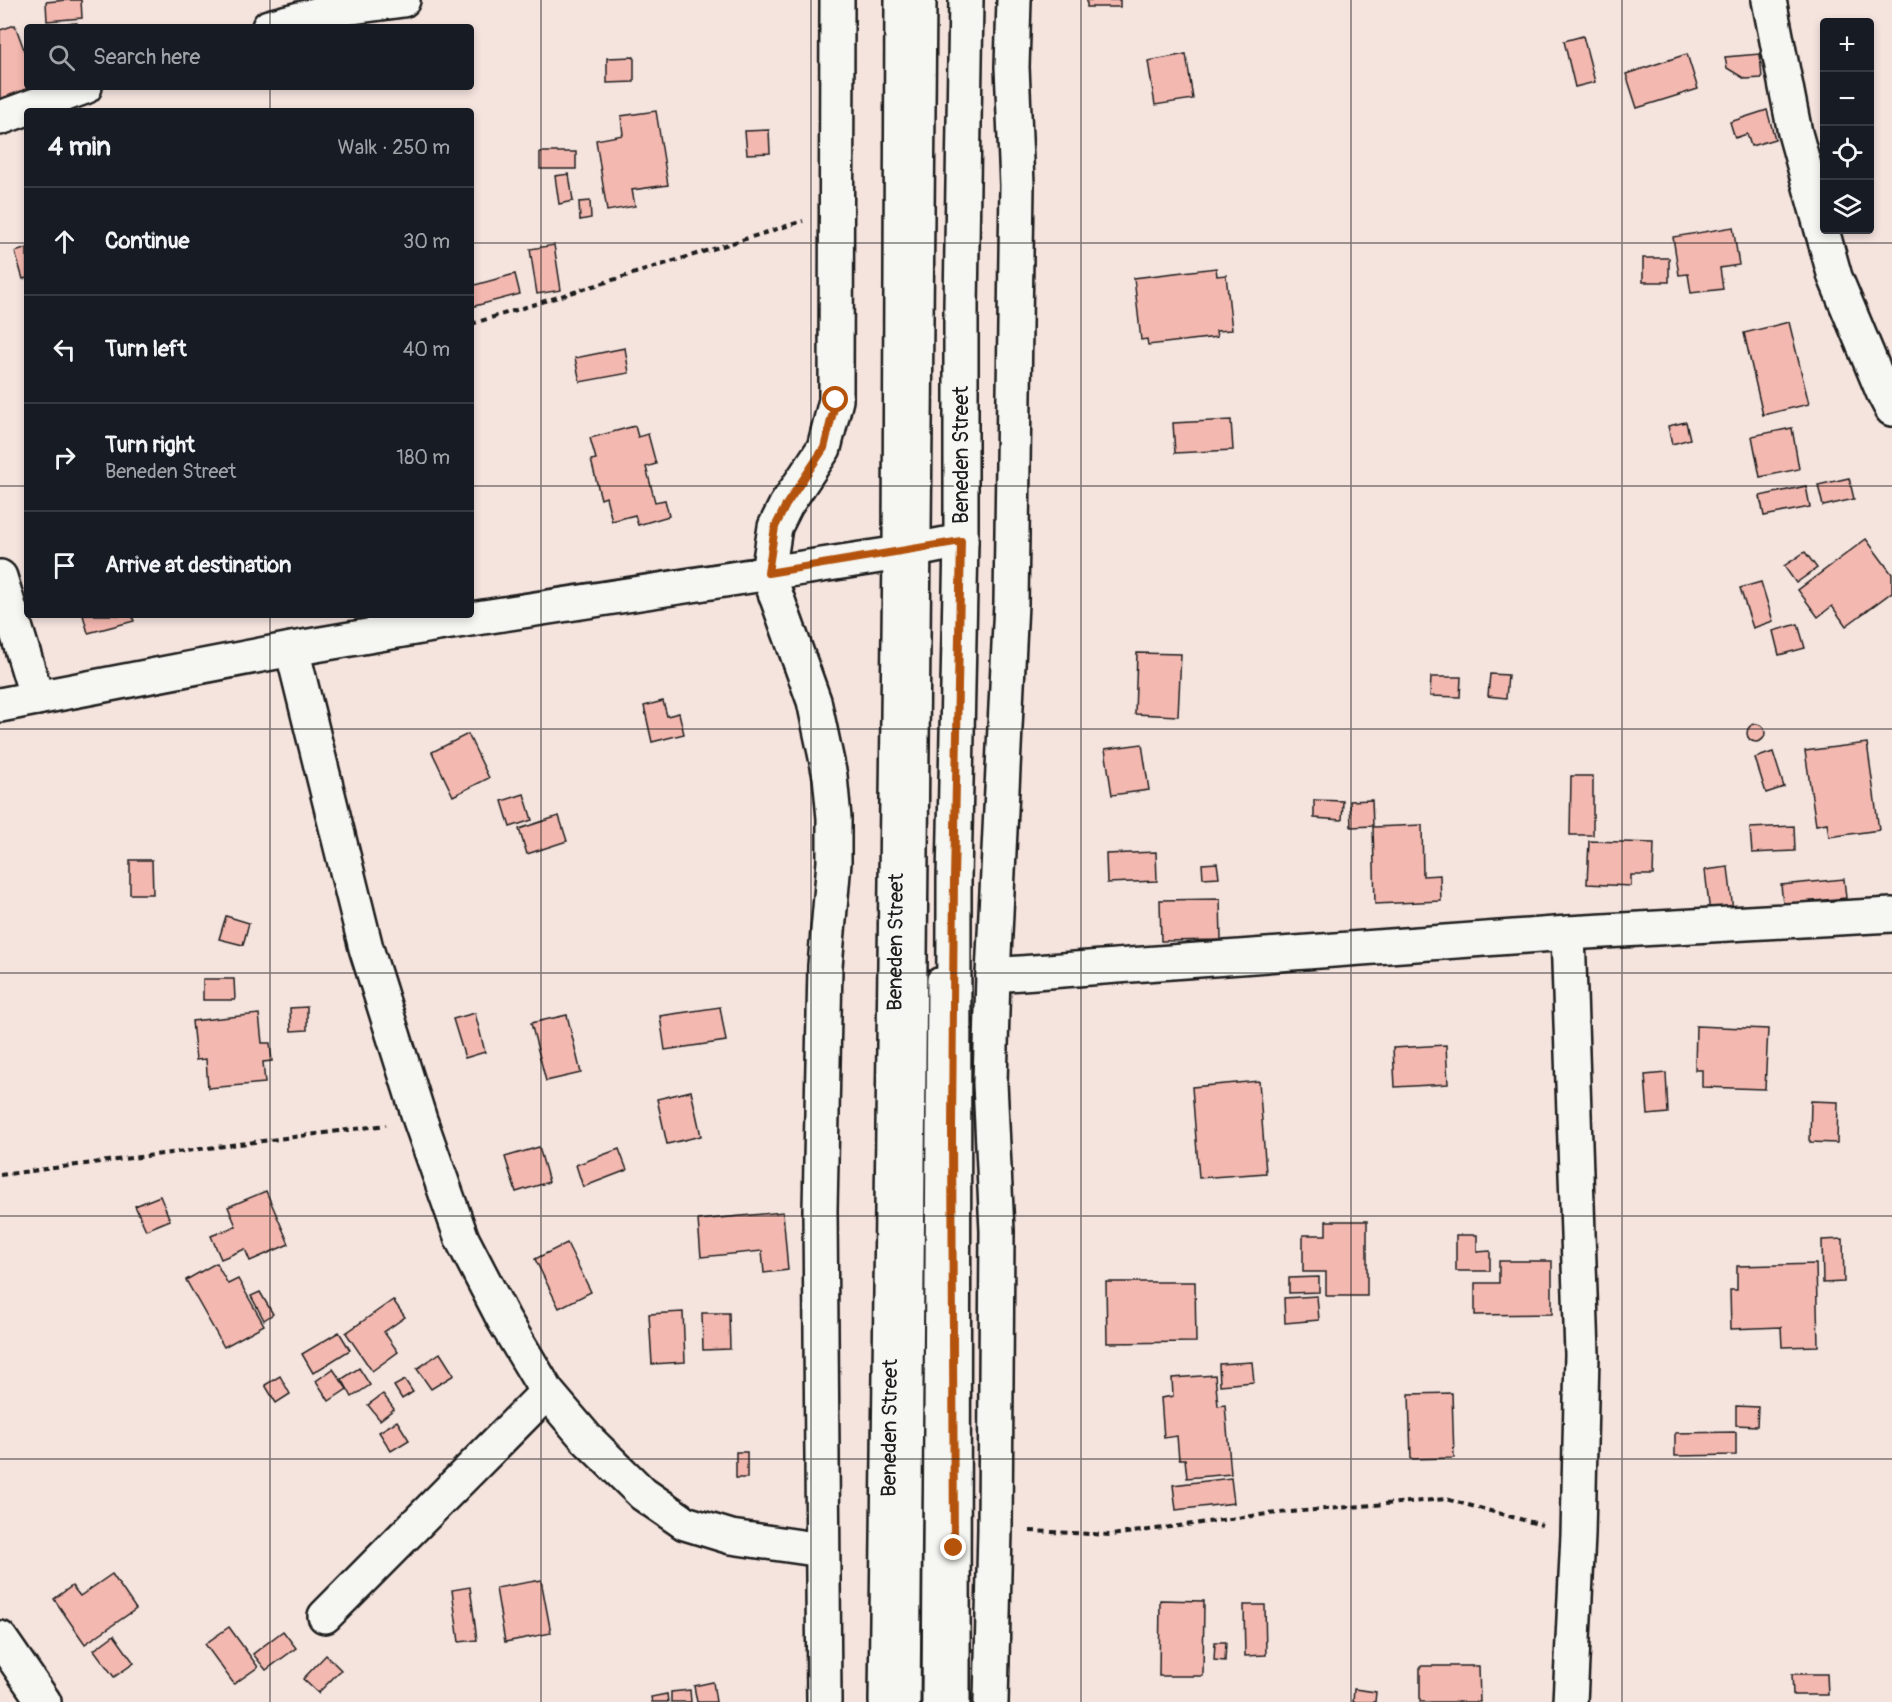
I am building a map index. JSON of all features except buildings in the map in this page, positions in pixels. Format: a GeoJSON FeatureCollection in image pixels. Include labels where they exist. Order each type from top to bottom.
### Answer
{"type":"FeatureCollection","features":[{"type":"Feature","properties":{"kind":"street"},"geometry":{"type":"LineString","coordinates":[[280,24],[338,9],[403,0]]}},
{"type":"Feature","properties":{"kind":"street"},"geometry":{"type":"LineString","coordinates":[[824,1702],[820,1198],[825,966],[834,862],[834,818],[830,776],[814,701],[768,573],[775,527],[786,505],[824,448],[836,400],[837,0]]}},
{"type":"Feature","properties":{"kind":"street","name":"Beneden Street"},"geometry":{"type":"LineString","coordinates":[[902,0],[953,891],[952,1702]]}},
{"type":"Feature","properties":{"kind":"street","name":"Beneden Street"},"geometry":{"type":"LineString","coordinates":[[886,1702],[932,547],[961,306],[966,0]]}},
{"type":"Feature","properties":{"kind":"street"},"geometry":{"type":"LineString","coordinates":[[991,1702],[997,1231],[990,1083],[1011,603],[1017,186],[1012,67],[1014,0]]}},
{"type":"Feature","properties":{"kind":"street"},"geometry":{"type":"LineString","coordinates":[[1769,0],[1795,133],[1835,276],[1892,409]]}},
{"type":"Feature","properties":{"kind":"street"},"geometry":{"type":"LineString","coordinates":[[27,108],[77,90]]}},
{"type":"Feature","properties":{"kind":"street"},"geometry":{"type":"LineString","coordinates":[[0,118],[24,109]]}},
{"type":"Feature","properties":{"kind":"street"},"geometry":{"type":"LineString","coordinates":[[474,615],[932,547]]}},
{"type":"Feature","properties":{"kind":"street"},"geometry":{"type":"LineString","coordinates":[[0,577],[38,698]]}},
{"type":"Feature","properties":{"kind":"street"},"geometry":{"type":"LineString","coordinates":[[0,705],[437,620]]}},
{"type":"Feature","properties":{"kind":"street"},"geometry":{"type":"LineString","coordinates":[[292,649],[366,948],[420,1120],[462,1239],[504,1320],[547,1392],[587,1439],[643,1494],[685,1523],[731,1537],[822,1550]]}},
{"type":"Feature","properties":{"kind":"street"},"geometry":{"type":"LineString","coordinates":[[993,975],[1568,933],[1892,915]]}},
{"type":"Feature","properties":{"kind":"street"},"geometry":{"type":"LineString","coordinates":[[1568,933],[1582,1354],[1578,1535],[1570,1702]]}},
{"type":"Feature","properties":{"kind":"street"},"geometry":{"type":"LineString","coordinates":[[325,1616],[547,1392]]}},
{"type":"Feature","properties":{"kind":"street"},"geometry":{"type":"LineString","coordinates":[[0,1638],[44,1702]]}},
{"type":"Feature","properties":{"kind":"lane"},"geometry":{"type":"LineString","coordinates":[[926,0],[935,1122],[933,1702]]}},
{"type":"Feature","properties":{"kind":"lane"},"geometry":{"type":"LineString","coordinates":[[909,1702],[932,547],[950,0]]}},
{"type":"Feature","properties":{"kind":"path"},"geometry":{"type":"LineString","coordinates":[[474,323],[837,210]]}},
{"type":"Feature","properties":{"kind":"path"},"geometry":{"type":"LineString","coordinates":[[0,1175],[420,1120]]}},
{"type":"Feature","properties":{"kind":"path"},"geometry":{"type":"LineString","coordinates":[[995,1529],[1111,1535],[1267,1514],[1446,1499],[1578,1535]]}},
{"type":"Feature","properties":{"kind":"route"},"geometry":{"type":"LineString","coordinates":[[836,400],[824,448],[786,505],[775,527],[768,573],[900,553],[961,541],[954,879],[952,1131],[954,1548]]}}]}
